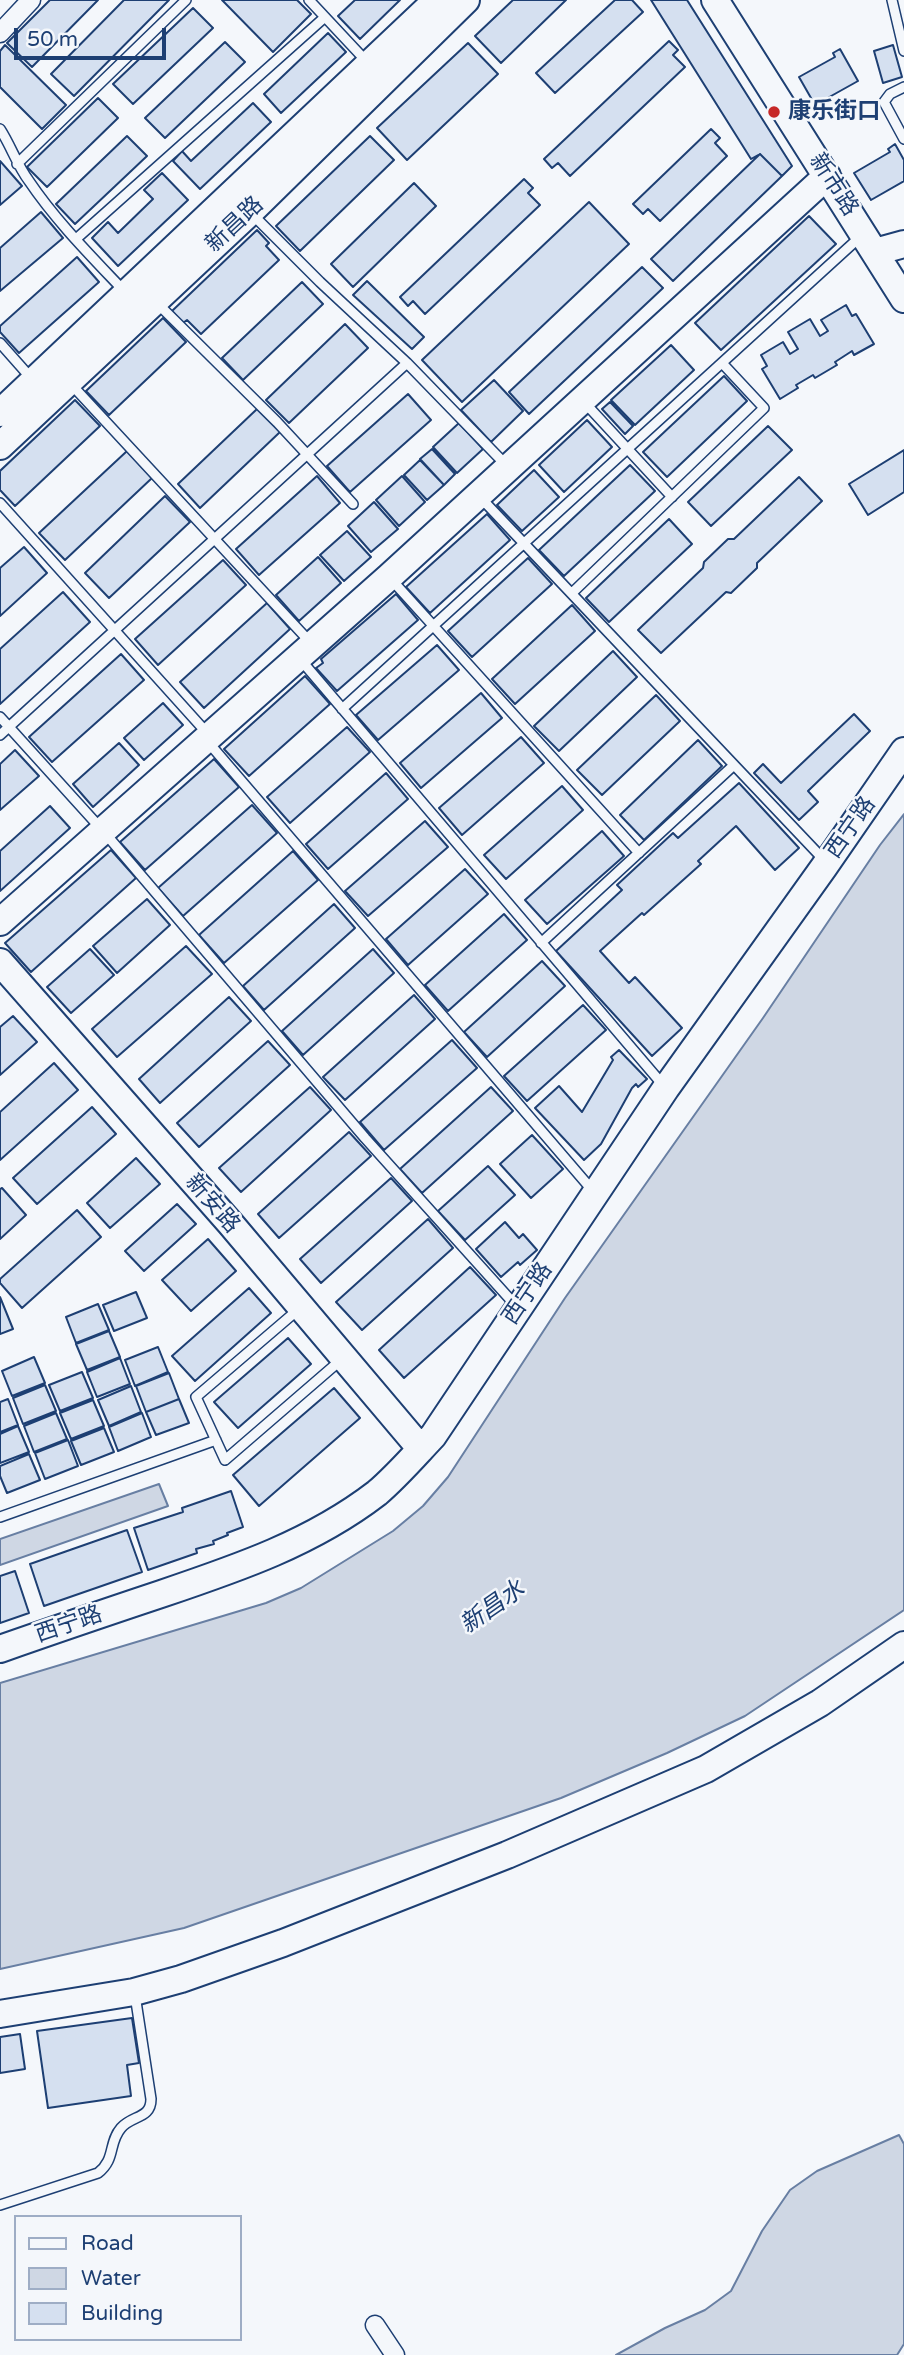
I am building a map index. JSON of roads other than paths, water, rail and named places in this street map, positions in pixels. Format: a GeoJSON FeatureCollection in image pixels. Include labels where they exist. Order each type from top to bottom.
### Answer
{"type":"FeatureCollection","features":[{"type":"Feature","properties":{"kind":"street"},"geometry":{"type":"LineString","coordinates":[[0,33],[31,0]]}},
{"type":"Feature","properties":{"kind":"street","name":"新昌路"},"geometry":{"type":"LineString","coordinates":[[0,414],[437,0]]}},
{"type":"Feature","properties":{"kind":"street","name":"新昌路"},"geometry":{"type":"LineString","coordinates":[[0,446],[250,212],[466,0]]}},
{"type":"Feature","properties":{"kind":"street","name":"新市路"},"geometry":{"type":"LineString","coordinates":[[715,0],[904,299]]}},
{"type":"Feature","properties":{"kind":"street"},"geometry":{"type":"LineString","coordinates":[[0,922],[209,739],[827,176]]}},
{"type":"Feature","properties":{"kind":"street"},"geometry":{"type":"LineString","coordinates":[[869,242],[904,244]]}},
{"type":"Feature","properties":{"kind":"street","name":"西宁路"},"geometry":{"type":"LineString","coordinates":[[0,1648],[271,1555],[308,1537],[379,1491],[433,1436],[666,1088],[904,751]]}},
{"type":"Feature","properties":{"kind":"street","name":"新安路"},"geometry":{"type":"LineString","coordinates":[[0,962],[421,1449]]}},
{"type":"Feature","properties":{"kind":"street"},"geometry":{"type":"LineString","coordinates":[[0,2014],[134,1992],[181,1979],[283,1943],[506,1855],[706,1769],[820,1703],[904,1645]]}},
{"type":"Feature","properties":{"kind":"street"},"geometry":{"type":"LineString","coordinates":[[375,2325],[395,2355]]}},
{"type":"Feature","properties":{"kind":"lane"},"geometry":{"type":"LineString","coordinates":[[17,164],[186,0]]}},
{"type":"Feature","properties":{"kind":"lane"},"geometry":{"type":"LineString","coordinates":[[309,0],[370,65]]}},
{"type":"Feature","properties":{"kind":"lane"},"geometry":{"type":"LineString","coordinates":[[892,0],[904,51]]}},
{"type":"Feature","properties":{"kind":"lane"},"geometry":{"type":"LineString","coordinates":[[76,239],[325,17]]}},
{"type":"Feature","properties":{"kind":"lane"},"geometry":{"type":"LineString","coordinates":[[904,87],[890,94],[884,102],[904,139]]}},
{"type":"Feature","properties":{"kind":"lane"},"geometry":{"type":"LineString","coordinates":[[0,130],[17,164],[76,239],[127,295]]}},
{"type":"Feature","properties":{"kind":"lane"},"geometry":{"type":"LineString","coordinates":[[250,212],[407,363],[509,468]]}},
{"type":"Feature","properties":{"kind":"lane"},"geometry":{"type":"LineString","coordinates":[[342,709],[722,363],[869,242]]}},
{"type":"Feature","properties":{"kind":"lane"},"geometry":{"type":"LineString","coordinates":[[155,301],[353,504]]}},
{"type":"Feature","properties":{"kind":"lane"},"geometry":{"type":"LineString","coordinates":[[0,343],[34,382]]}},
{"type":"Feature","properties":{"kind":"lane"},"geometry":{"type":"LineString","coordinates":[[0,735],[407,363]]}},
{"type":"Feature","properties":{"kind":"lane"},"geometry":{"type":"LineString","coordinates":[[572,593],[764,408],[722,363]]}},
{"type":"Feature","properties":{"kind":"lane"},"geometry":{"type":"LineString","coordinates":[[68,382],[216,538],[306,651],[342,709],[666,1088]]}},
{"type":"Feature","properties":{"kind":"lane"},"geometry":{"type":"LineString","coordinates":[[582,400],[672,497]]}},
{"type":"Feature","properties":{"kind":"lane"},"geometry":{"type":"LineString","coordinates":[[478,495],[827,863]]}},
{"type":"Feature","properties":{"kind":"lane"},"geometry":{"type":"LineString","coordinates":[[0,503],[209,739],[595,1194]]}},
{"type":"Feature","properties":{"kind":"lane"},"geometry":{"type":"LineString","coordinates":[[389,576],[639,853]]}},
{"type":"Feature","properties":{"kind":"lane"},"geometry":{"type":"LineString","coordinates":[[0,717],[104,832],[365,1138],[518,1308]]}},
{"type":"Feature","properties":{"kind":"lane"},"geometry":{"type":"LineString","coordinates":[[541,943],[734,765]]}},
{"type":"Feature","properties":{"kind":"lane"},"geometry":{"type":"LineString","coordinates":[[301,1307],[196,1397],[225,1460],[343,1358]]}},
{"type":"Feature","properties":{"kind":"lane"},"geometry":{"type":"LineString","coordinates":[[0,1517],[216,1440]]}},
{"type":"Feature","properties":{"kind":"lane"},"geometry":{"type":"LineString","coordinates":[[0,2205],[98,2173],[107,2166],[114,2139],[120,2129],[127,2122],[146,2114],[151,2106],[151,2099],[134,1992]]}},
{"type":"Feature","properties":{"kind":"water","name":"新昌水"},"geometry":{"type":"Polygon","coordinates":[[[904,814],[904,1610],[745,1716],[561,1798],[184,1928],[0,1969],[0,1683],[266,1603],[301,1588],[393,1531],[423,1506],[448,1477],[565,1298],[904,814]]]}},
{"type":"Feature","properties":{"kind":"water"},"geometry":{"type":"Polygon","coordinates":[[[159,1484],[168,1506],[0,1565],[0,1539],[159,1484]]]}},
{"type":"Feature","properties":{"kind":"water"},"geometry":{"type":"Polygon","coordinates":[[[899,2135],[904,2144],[904,2344],[897,2355],[616,2355],[705,2310],[731,2291],[762,2231],[790,2190],[817,2171],[899,2135]]]}},
{"type":"Feature","properties":{"kind":"place","name":"康乐街口"},"geometry":{"type":"Point","coordinates":[774,112]}}]}
